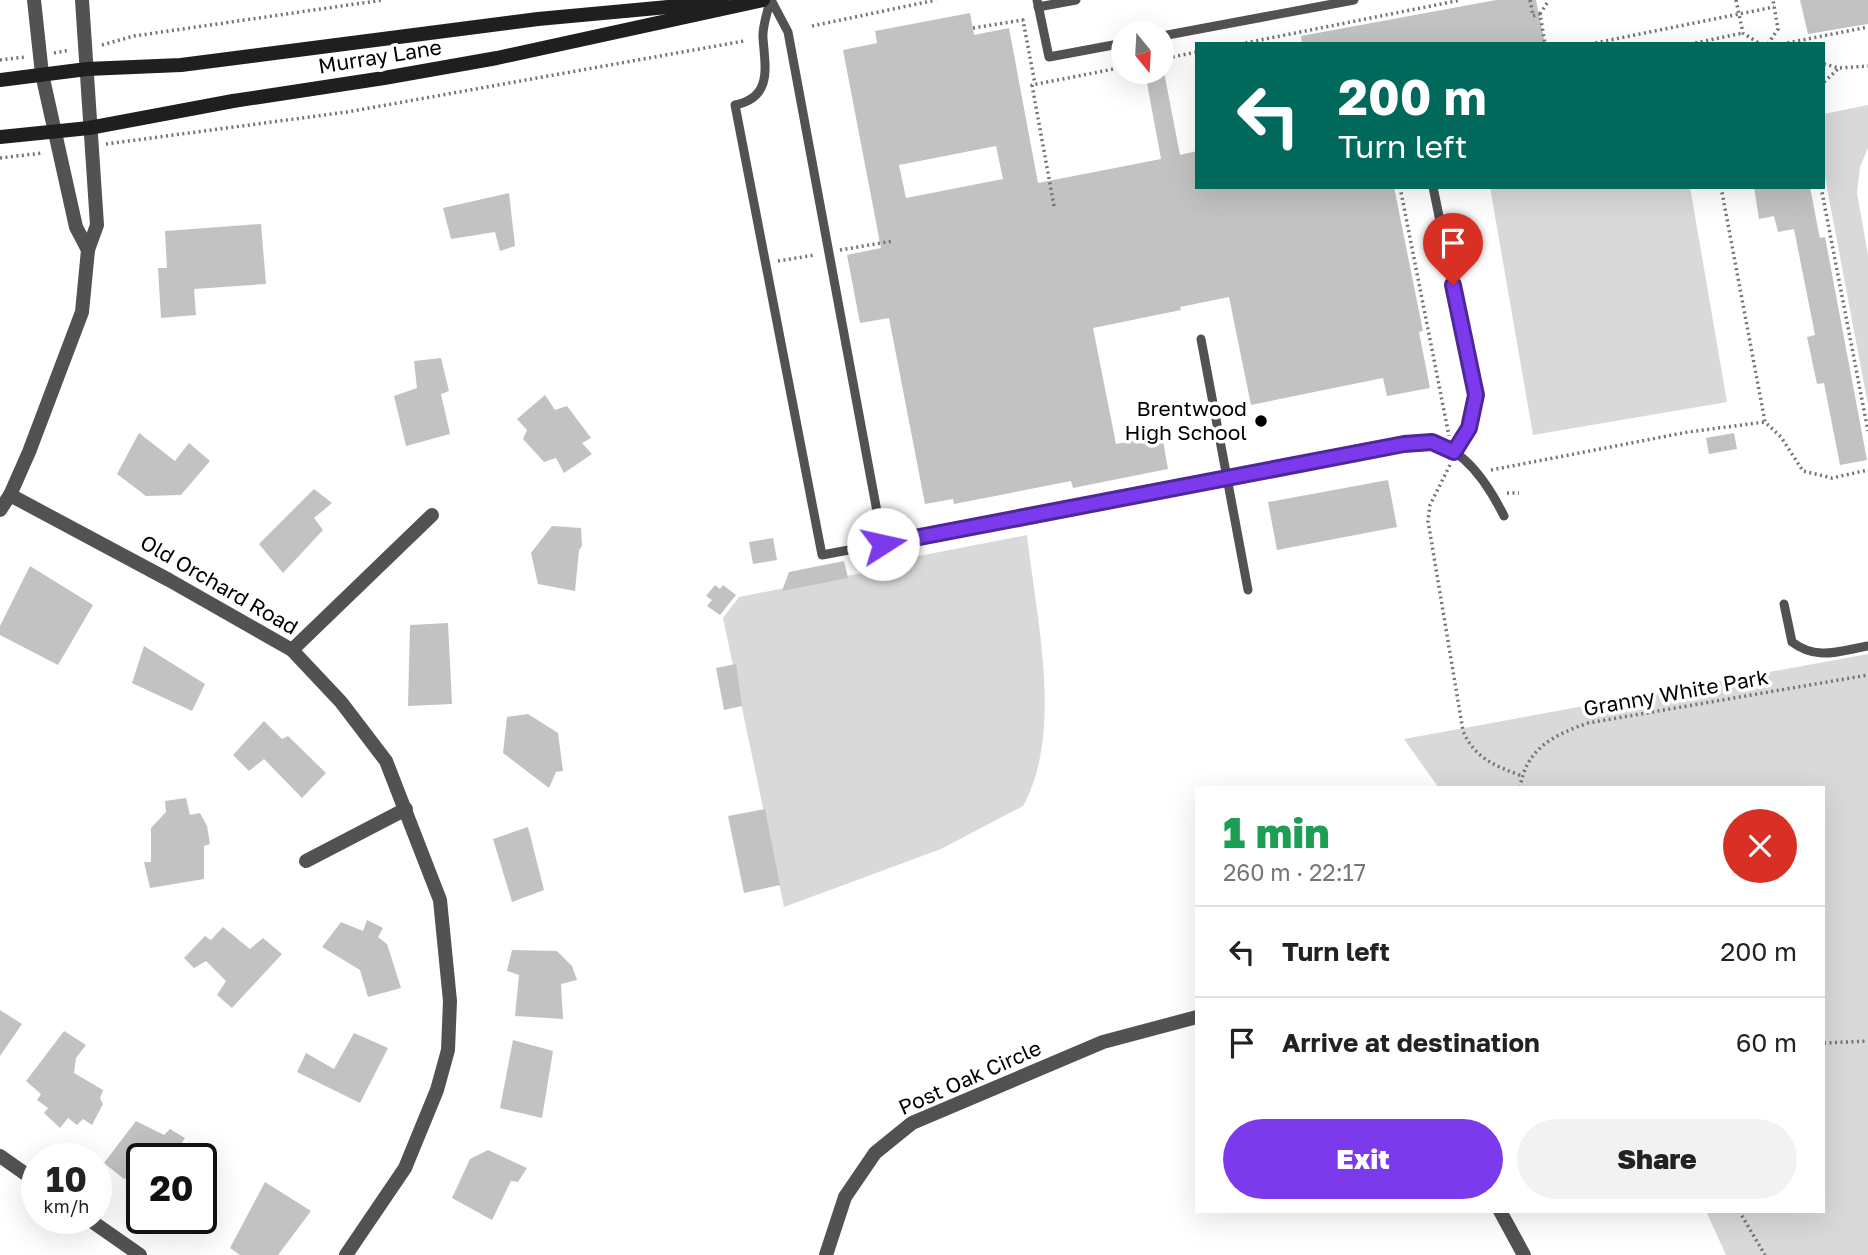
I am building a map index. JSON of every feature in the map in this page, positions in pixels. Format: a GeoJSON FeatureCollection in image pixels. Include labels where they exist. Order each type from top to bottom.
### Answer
{"type":"FeatureCollection","features":[{"type":"Feature","properties":{"kind":"main road","name":"Murray Lane"},"geometry":{"type":"LineString","coordinates":[[0,80],[87,69],[181,65],[538,19],[750,0]]}},
{"type":"Feature","properties":{"kind":"main road","name":"Murray Lane"},"geometry":{"type":"LineString","coordinates":[[0,137],[89,128],[233,101],[497,58],[764,0]]}},
{"type":"Feature","properties":{"kind":"street"},"geometry":{"type":"LineString","coordinates":[[34,0],[42,75],[76,227],[88,250]]}},
{"type":"Feature","properties":{"kind":"street"},"geometry":{"type":"LineString","coordinates":[[0,510],[10,495],[82,312],[88,250],[97,225],[82,0]]}},
{"type":"Feature","properties":{"kind":"street","name":"Old Orchard Road"},"geometry":{"type":"LineString","coordinates":[[10,495],[170,580],[292,650],[341,702],[386,761],[440,900],[450,1001],[447,1050],[437,1090],[405,1168],[346,1255]]}},
{"type":"Feature","properties":{"kind":"street"},"geometry":{"type":"LineString","coordinates":[[292,650],[432,515]]}},
{"type":"Feature","properties":{"kind":"street"},"geometry":{"type":"LineString","coordinates":[[306,861],[406,809]]}},
{"type":"Feature","properties":{"kind":"street","name":"Post Oak Circle"},"geometry":{"type":"LineString","coordinates":[[826,1255],[845,1198],[875,1153],[912,1123],[1103,1042],[1195,1018]]}},
{"type":"Feature","properties":{"kind":"street"},"geometry":{"type":"LineString","coordinates":[[0,1156],[21,1171]]}},
{"type":"Feature","properties":{"kind":"street"},"geometry":{"type":"LineString","coordinates":[[1501,1213],[1524,1255]]}},
{"type":"Feature","properties":{"kind":"street"},"geometry":{"type":"LineString","coordinates":[[110,1234],[140,1255]]}},
{"type":"Feature","properties":{"kind":"lane"},"geometry":{"type":"LineString","coordinates":[[771,0],[788,32],[883,544]]}},
{"type":"Feature","properties":{"kind":"lane"},"geometry":{"type":"LineString","coordinates":[[771,0],[762,37],[766,56],[765,80],[752,98],[734,105],[822,555],[1419,442],[1452,450],[1487,486],[1504,516]]}},
{"type":"Feature","properties":{"kind":"lane"},"geometry":{"type":"LineString","coordinates":[[1076,0],[1037,4],[1049,57],[1111,45]]}},
{"type":"Feature","properties":{"kind":"lane"},"geometry":{"type":"LineString","coordinates":[[1174,34],[1354,0]]}},
{"type":"Feature","properties":{"kind":"lane"},"geometry":{"type":"LineString","coordinates":[[1433,189],[1476,395],[1469,428],[1452,450]]}},
{"type":"Feature","properties":{"kind":"lane"},"geometry":{"type":"LineString","coordinates":[[1201,339],[1248,590]]}},
{"type":"Feature","properties":{"kind":"lane"},"geometry":{"type":"LineString","coordinates":[[1784,604],[1792,642],[1805,652],[1824,654],[1868,646]]}},
{"type":"Feature","properties":{"kind":"path"},"geometry":{"type":"LineString","coordinates":[[0,60],[85,48],[134,36],[383,0]]}},
{"type":"Feature","properties":{"kind":"path"},"geometry":{"type":"LineString","coordinates":[[812,26],[936,0]]}},
{"type":"Feature","properties":{"kind":"path"},"geometry":{"type":"LineString","coordinates":[[1250,42],[1461,0]]}},
{"type":"Feature","properties":{"kind":"path"},"geometry":{"type":"LineString","coordinates":[[1530,0],[1533,16],[1541,14]]}},
{"type":"Feature","properties":{"kind":"path"},"geometry":{"type":"LineString","coordinates":[[1545,42],[1541,14],[1549,0]]}},
{"type":"Feature","properties":{"kind":"path"},"geometry":{"type":"LineString","coordinates":[[1736,0],[1744,33],[1757,42]]}},
{"type":"Feature","properties":{"kind":"path"},"geometry":{"type":"LineString","coordinates":[[1769,42],[1778,29],[1773,0]]}},
{"type":"Feature","properties":{"kind":"path"},"geometry":{"type":"LineString","coordinates":[[1600,42],[1774,7]]}},
{"type":"Feature","properties":{"kind":"path"},"geometry":{"type":"LineString","coordinates":[[973,27],[1023,20],[1035,84]]}},
{"type":"Feature","properties":{"kind":"path"},"geometry":{"type":"LineString","coordinates":[[1792,42],[1868,27]]}},
{"type":"Feature","properties":{"kind":"path"},"geometry":{"type":"LineString","coordinates":[[1700,42],[1744,33]]}},
{"type":"Feature","properties":{"kind":"path"},"geometry":{"type":"LineString","coordinates":[[91,146],[360,110],[744,41]]}},
{"type":"Feature","properties":{"kind":"path"},"geometry":{"type":"LineString","coordinates":[[1174,57],[1195,52]]}},
{"type":"Feature","properties":{"kind":"path"},"geometry":{"type":"LineString","coordinates":[[1825,64],[1839,68],[1868,66]]}},
{"type":"Feature","properties":{"kind":"path"},"geometry":{"type":"LineString","coordinates":[[1825,81],[1839,68]]}},
{"type":"Feature","properties":{"kind":"path"},"geometry":{"type":"LineString","coordinates":[[1054,206],[1031,85],[1111,69]]}},
{"type":"Feature","properties":{"kind":"path"},"geometry":{"type":"LineString","coordinates":[[0,158],[60,151]]}},
{"type":"Feature","properties":{"kind":"path"},"geometry":{"type":"LineString","coordinates":[[1400,189],[1452,450],[1450,467],[1434,495],[1428,521],[1463,731],[1476,753],[1486,762],[1522,776]]}},
{"type":"Feature","properties":{"kind":"path"},"geometry":{"type":"LineString","coordinates":[[1721,189],[1765,422],[1781,437],[1803,471],[1832,478],[1868,470]]}},
{"type":"Feature","properties":{"kind":"path"},"geometry":{"type":"LineString","coordinates":[[1821,189],[1868,431]]}},
{"type":"Feature","properties":{"kind":"path"},"geometry":{"type":"LineString","coordinates":[[1486,470],[1688,432],[1765,422]]}},
{"type":"Feature","properties":{"kind":"path","name":"Granny White Park"},"geometry":{"type":"LineString","coordinates":[[1520,786],[1531,758],[1547,739],[1588,723],[1868,675]]}},
{"type":"Feature","properties":{"kind":"path"},"geometry":{"type":"LineString","coordinates":[[1825,1043],[1868,1041]]}},
{"type":"Feature","properties":{"kind":"path"},"geometry":{"type":"LineString","coordinates":[[1740,1213],[1765,1255]]}},
{"type":"Feature","properties":{"kind":"shaded area"},"geometry":{"type":"Polygon","coordinates":[[[1868,105],[1868,148],[1860,167],[1857,193],[1868,255],[1868,405],[1825,177],[1825,114],[1868,105]]]}},
{"type":"Feature","properties":{"kind":"shaded area"},"geometry":{"type":"Polygon","coordinates":[[[1490,189],[1690,189],[1727,402],[1533,435],[1490,189]]]}},
{"type":"Feature","properties":{"kind":"shaded area"},"geometry":{"type":"Polygon","coordinates":[[[1027,535],[1044,674],[1045,709],[1042,744],[1035,776],[1023,806],[941,849],[784,907],[723,618],[739,597],[867,572],[867,566],[1027,535]]]}},
{"type":"Feature","properties":{"kind":"shaded area"},"geometry":{"type":"Polygon","coordinates":[[[1868,654],[1868,1255],[1726,1255],[1707,1213],[1825,1213],[1825,786],[1437,786],[1404,739],[1868,654]]]}},
{"type":"Feature","properties":{"kind":"building"},"geometry":{"type":"Polygon","coordinates":[[[1496,0],[1536,0],[1545,42],[1302,42],[1301,36],[1496,0]]]}},
{"type":"Feature","properties":{"kind":"building"},"geometry":{"type":"Polygon","coordinates":[[[1800,0],[1868,0],[1868,24],[1808,34],[1800,0]]]}},
{"type":"Feature","properties":{"kind":"building"},"geometry":{"type":"Polygon","coordinates":[[[970,13],[974,35],[1009,28],[1038,183],[1161,159],[1147,84],[1166,84],[1180,155],[1195,151],[1195,189],[1394,189],[1423,331],[1419,332],[1430,388],[1387,396],[1383,378],[1251,405],[1229,297],[1180,307],[1181,310],[1093,328],[1116,444],[1162,435],[1168,469],[1073,488],[1071,481],[954,504],[953,499],[925,504],[889,318],[860,323],[847,255],[881,248],[843,50],[877,43],[875,31],[970,13]],[[996,146],[899,165],[906,198],[1003,179],[996,146]]]}},
{"type":"Feature","properties":{"kind":"building"},"geometry":{"type":"Polygon","coordinates":[[[1754,189],[1810,189],[1820,238],[1825,237],[1867,460],[1840,465],[1824,383],[1817,384],[1807,337],[1815,335],[1794,229],[1778,232],[1774,216],[1759,219],[1754,189]]]}},
{"type":"Feature","properties":{"kind":"building"},"geometry":{"type":"Polygon","coordinates":[[[509,193],[515,246],[500,251],[495,232],[451,239],[443,208],[509,193]]]}},
{"type":"Feature","properties":{"kind":"building"},"geometry":{"type":"Polygon","coordinates":[[[261,224],[266,284],[194,289],[196,315],[161,318],[158,268],[167,268],[165,231],[261,224]]]}},
{"type":"Feature","properties":{"kind":"building"},"geometry":{"type":"Polygon","coordinates":[[[441,358],[449,391],[441,394],[450,434],[406,446],[394,396],[417,388],[414,361],[441,358]]]}},
{"type":"Feature","properties":{"kind":"building"},"geometry":{"type":"Polygon","coordinates":[[[545,395],[555,410],[567,406],[591,438],[582,443],[592,454],[564,473],[556,458],[544,462],[523,439],[527,430],[517,419],[545,395]]]}},
{"type":"Feature","properties":{"kind":"building"},"geometry":{"type":"Polygon","coordinates":[[[139,433],[175,461],[189,443],[210,461],[181,495],[146,496],[117,474],[139,433]]]}},
{"type":"Feature","properties":{"kind":"building"},"geometry":{"type":"Polygon","coordinates":[[[1734,433],[1737,449],[1709,454],[1706,438],[1734,433]]]}},
{"type":"Feature","properties":{"kind":"building"},"geometry":{"type":"Polygon","coordinates":[[[1388,480],[1397,527],[1277,550],[1268,502],[1388,480]]]}},
{"type":"Feature","properties":{"kind":"building"},"geometry":{"type":"Polygon","coordinates":[[[314,489],[332,503],[314,518],[323,530],[283,573],[259,544],[314,489]]]}},
{"type":"Feature","properties":{"kind":"building"},"geometry":{"type":"Polygon","coordinates":[[[552,526],[581,528],[582,546],[579,550],[575,591],[538,584],[531,553],[552,526]]]}},
{"type":"Feature","properties":{"kind":"building"},"geometry":{"type":"Polygon","coordinates":[[[773,538],[777,560],[753,564],[749,542],[773,538]]]}},
{"type":"Feature","properties":{"kind":"building"},"geometry":{"type":"Polygon","coordinates":[[[844,561],[848,578],[782,591],[789,572],[844,561]]]}},
{"type":"Feature","properties":{"kind":"building"},"geometry":{"type":"Polygon","coordinates":[[[30,566],[93,605],[58,665],[0,635],[0,626],[30,566]]]}},
{"type":"Feature","properties":{"kind":"building"},"geometry":{"type":"Polygon","coordinates":[[[715,585],[720,589],[723,585],[736,595],[720,615],[707,606],[712,600],[706,596],[715,585]]]}},
{"type":"Feature","properties":{"kind":"building"},"geometry":{"type":"Polygon","coordinates":[[[448,623],[452,704],[408,706],[410,625],[448,623]]]}},
{"type":"Feature","properties":{"kind":"building"},"geometry":{"type":"Polygon","coordinates":[[[144,646],[205,684],[192,711],[132,683],[144,646]]]}},
{"type":"Feature","properties":{"kind":"building"},"geometry":{"type":"Polygon","coordinates":[[[736,664],[742,706],[724,710],[716,668],[736,664]]]}},
{"type":"Feature","properties":{"kind":"building"},"geometry":{"type":"Polygon","coordinates":[[[528,714],[558,733],[563,771],[556,772],[549,788],[503,753],[507,717],[528,714]]]}},
{"type":"Feature","properties":{"kind":"building"},"geometry":{"type":"Polygon","coordinates":[[[264,721],[282,739],[288,736],[326,773],[302,798],[264,759],[249,771],[233,755],[264,721]]]}},
{"type":"Feature","properties":{"kind":"building"},"geometry":{"type":"Polygon","coordinates":[[[186,798],[190,815],[200,813],[207,826],[210,844],[204,846],[204,879],[150,888],[144,862],[151,862],[151,828],[166,812],[165,801],[186,798]]]}},
{"type":"Feature","properties":{"kind":"building"},"geometry":{"type":"Polygon","coordinates":[[[765,809],[780,885],[744,893],[728,816],[765,809]]]}},
{"type":"Feature","properties":{"kind":"building"},"geometry":{"type":"Polygon","coordinates":[[[528,827],[544,890],[512,902],[493,839],[528,827]]]}},
{"type":"Feature","properties":{"kind":"building"},"geometry":{"type":"Polygon","coordinates":[[[367,920],[383,928],[378,937],[387,944],[401,988],[368,997],[360,970],[322,947],[341,922],[363,931],[367,920]]]}},
{"type":"Feature","properties":{"kind":"building"},"geometry":{"type":"Polygon","coordinates":[[[223,927],[250,949],[263,938],[282,954],[232,1008],[217,995],[226,981],[206,961],[194,968],[184,958],[205,936],[211,940],[223,927]]]}},
{"type":"Feature","properties":{"kind":"building"},"geometry":{"type":"Polygon","coordinates":[[[512,950],[557,951],[572,966],[577,980],[561,984],[563,1019],[515,1016],[519,975],[507,971],[512,950]]]}},
{"type":"Feature","properties":{"kind":"building"},"geometry":{"type":"Polygon","coordinates":[[[0,1010],[22,1024],[0,1056],[0,1010]]]}},
{"type":"Feature","properties":{"kind":"building"},"geometry":{"type":"Polygon","coordinates":[[[64,1031],[86,1045],[76,1058],[74,1073],[103,1090],[100,1098],[103,1104],[92,1125],[83,1119],[77,1125],[68,1118],[60,1128],[44,1113],[48,1108],[37,1100],[41,1094],[26,1081],[64,1031]]]}},
{"type":"Feature","properties":{"kind":"building"},"geometry":{"type":"Polygon","coordinates":[[[354,1033],[388,1048],[360,1103],[297,1072],[306,1053],[334,1069],[354,1033]]]}},
{"type":"Feature","properties":{"kind":"building"},"geometry":{"type":"Polygon","coordinates":[[[513,1040],[553,1051],[542,1118],[500,1108],[513,1040]]]}},
{"type":"Feature","properties":{"kind":"building"},"geometry":{"type":"Polygon","coordinates":[[[136,1121],[164,1135],[170,1129],[185,1138],[182,1143],[126,1143],[124,1179],[112,1169],[112,1152],[136,1121]]]}},
{"type":"Feature","properties":{"kind":"building"},"geometry":{"type":"Polygon","coordinates":[[[488,1150],[527,1168],[518,1182],[511,1181],[492,1220],[452,1198],[470,1159],[488,1150]]]}},
{"type":"Feature","properties":{"kind":"building"},"geometry":{"type":"Polygon","coordinates":[[[265,1182],[311,1211],[278,1255],[240,1255],[230,1248],[265,1182]]]}},
{"type":"Feature","properties":{"kind":"place","name":"Brentwood High School"},"geometry":{"type":"Point","coordinates":[1261,421]}},
{"type":"Feature","properties":{"kind":"route"},"geometry":{"type":"LineString","coordinates":[[883,544],[1404,444],[1432,442],[1454,452],[1469,428],[1476,395],[1453,285]]}}]}
